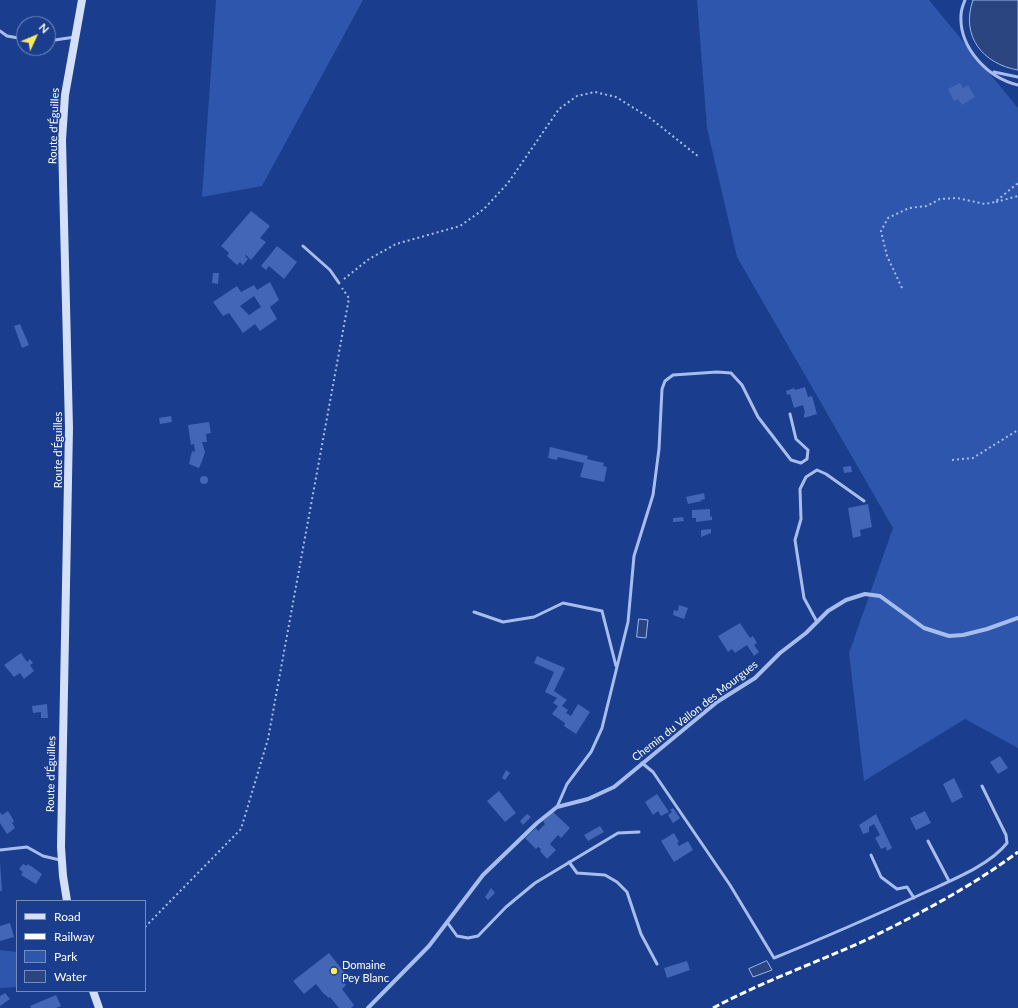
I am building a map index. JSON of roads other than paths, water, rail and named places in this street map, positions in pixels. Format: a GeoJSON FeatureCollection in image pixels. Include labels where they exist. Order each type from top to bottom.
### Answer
{"type":"FeatureCollection","features":[{"type":"Feature","properties":{"kind":"street","name":"Route d'Éguilles"},"geometry":{"type":"LineString","coordinates":[[68,900],[62,860],[69,472],[69,386],[62,140],[65,95],[82,0]]}},
{"type":"Feature","properties":{"kind":"street","name":"Chemin du Vallon des Mourgues"},"geometry":{"type":"LineString","coordinates":[[368,1008],[429,946],[483,875],[537,823],[557,807],[597,796],[614,787],[717,702],[756,678],[780,653],[828,611],[846,600],[865,594],[880,596],[924,628],[949,636],[963,635],[988,629],[1018,618]]}},
{"type":"Feature","properties":{"kind":"street"},"geometry":{"type":"LineString","coordinates":[[94,992],[99,1008]]}},
{"type":"Feature","properties":{"kind":"lane"},"geometry":{"type":"LineString","coordinates":[[964,0],[961,15],[964,35],[974,57],[991,72],[1018,85]]}},
{"type":"Feature","properties":{"kind":"lane"},"geometry":{"type":"LineString","coordinates":[[0,31],[7,36],[16,37]]}},
{"type":"Feature","properties":{"kind":"lane"},"geometry":{"type":"LineString","coordinates":[[56,40],[75,37]]}},
{"type":"Feature","properties":{"kind":"lane"},"geometry":{"type":"LineString","coordinates":[[991,72],[1018,77]]}},
{"type":"Feature","properties":{"kind":"lane"},"geometry":{"type":"LineString","coordinates":[[303,246],[330,270],[339,283]]}},
{"type":"Feature","properties":{"kind":"lane"},"geometry":{"type":"LineString","coordinates":[[557,807],[567,784],[591,752],[602,728],[628,622],[634,556],[653,496],[659,449],[662,390],[665,382],[673,375],[717,372],[731,373],[742,385],[758,417],[791,460],[801,463],[807,458],[808,450],[796,439],[790,414]]}},
{"type":"Feature","properties":{"kind":"lane"},"geometry":{"type":"LineString","coordinates":[[817,622],[804,598],[795,540],[801,519],[800,489],[806,477],[817,470],[826,474],[864,501]]}},
{"type":"Feature","properties":{"kind":"lane"},"geometry":{"type":"LineString","coordinates":[[474,612],[503,622],[534,617],[563,603],[602,611],[616,668]]}},
{"type":"Feature","properties":{"kind":"lane"},"geometry":{"type":"LineString","coordinates":[[642,763],[653,772],[730,885],[774,958],[865,921],[949,881],[998,854],[1007,843],[1006,836],[982,786]]}},
{"type":"Feature","properties":{"kind":"lane"},"geometry":{"type":"LineString","coordinates":[[447,922],[457,936],[468,938],[478,936],[506,907],[535,883],[618,833],[639,832]]}},
{"type":"Feature","properties":{"kind":"lane"},"geometry":{"type":"LineString","coordinates":[[928,841],[949,881]]}},
{"type":"Feature","properties":{"kind":"lane"},"geometry":{"type":"LineString","coordinates":[[0,850],[27,847],[43,856],[62,860]]}},
{"type":"Feature","properties":{"kind":"lane"},"geometry":{"type":"LineString","coordinates":[[871,855],[881,876],[897,889],[907,887],[914,898]]}},
{"type":"Feature","properties":{"kind":"lane"},"geometry":{"type":"LineString","coordinates":[[569,862],[577,874],[605,875],[617,882],[627,892],[641,934],[657,964]]}},
{"type":"Feature","properties":{"kind":"water"},"geometry":{"type":"Polygon","coordinates":[[[973,0],[1018,0],[1018,70],[1005,67],[994,62],[985,55],[978,46],[972,36],[970,25],[970,13],[973,0]]]}},
{"type":"Feature","properties":{"kind":"water"},"geometry":{"type":"Polygon","coordinates":[[[639,619],[648,620],[646,638],[637,637],[639,619]]]}},
{"type":"Feature","properties":{"kind":"water"},"geometry":{"type":"Polygon","coordinates":[[[767,961],[772,970],[753,977],[749,969],[767,961]]]}},
{"type":"Feature","properties":{"kind":"railway"},"geometry":{"type":"LineString","coordinates":[[713,1008],[769,981],[866,940],[906,920],[982,877],[1018,852]]}},
{"type":"Feature","properties":{"kind":"place","name":"Domaine Pey Blanc"},"geometry":{"type":"Point","coordinates":[334,971]}}]}
